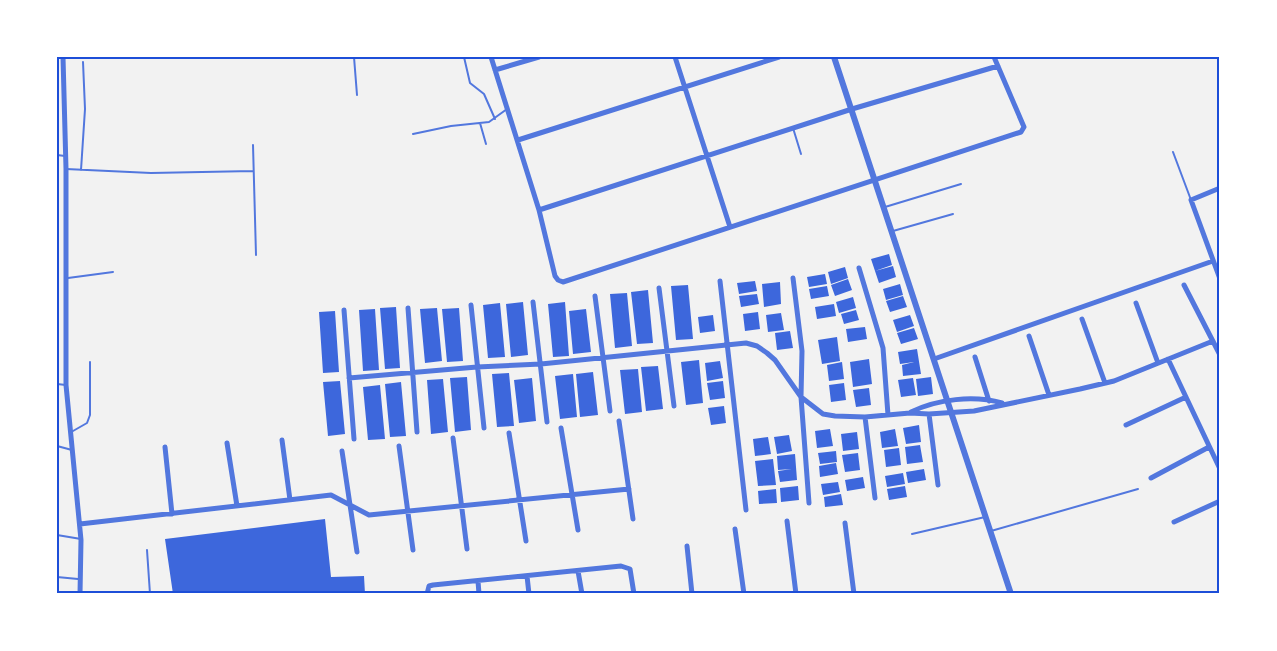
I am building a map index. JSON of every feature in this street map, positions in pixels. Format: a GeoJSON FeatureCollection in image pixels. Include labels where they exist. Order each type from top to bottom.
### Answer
{"type":"FeatureCollection","features":[{"type":"Feature","properties":{"kind":"street"},"geometry":{"type":"LineString","coordinates":[[63,57],[66,169],[66,385],[80,524],[80,594]]}},
{"type":"Feature","properties":{"kind":"street"},"geometry":{"type":"LineString","coordinates":[[491,57],[539,210],[555,276],[561,282],[1023,130],[1024,127],[994,57]]}},
{"type":"Feature","properties":{"kind":"street"},"geometry":{"type":"LineString","coordinates":[[495,70],[539,57]]}},
{"type":"Feature","properties":{"kind":"street"},"geometry":{"type":"LineString","coordinates":[[675,57],[730,227]]}},
{"type":"Feature","properties":{"kind":"street"},"geometry":{"type":"LineString","coordinates":[[518,140],[779,57]]}},
{"type":"Feature","properties":{"kind":"street"},"geometry":{"type":"LineString","coordinates":[[834,57],[1011,594]]}},
{"type":"Feature","properties":{"kind":"street"},"geometry":{"type":"LineString","coordinates":[[539,210],[852,109],[998,66]]}},
{"type":"Feature","properties":{"kind":"street"},"geometry":{"type":"LineString","coordinates":[[1220,188],[1191,200],[1220,279]]}},
{"type":"Feature","properties":{"kind":"street"},"geometry":{"type":"LineString","coordinates":[[934,359],[1213,261]]}},
{"type":"Feature","properties":{"kind":"street"},"geometry":{"type":"LineString","coordinates":[[859,268],[883,348],[888,415]]}},
{"type":"Feature","properties":{"kind":"street"},"geometry":{"type":"LineString","coordinates":[[793,278],[802,351],[801,397],[809,503]]}},
{"type":"Feature","properties":{"kind":"street"},"geometry":{"type":"LineString","coordinates":[[720,281],[746,510]]}},
{"type":"Feature","properties":{"kind":"street"},"geometry":{"type":"LineString","coordinates":[[1184,285],[1220,355]]}},
{"type":"Feature","properties":{"kind":"street"},"geometry":{"type":"LineString","coordinates":[[659,288],[674,406]]}},
{"type":"Feature","properties":{"kind":"street"},"geometry":{"type":"LineString","coordinates":[[596,296],[610,411]]}},
{"type":"Feature","properties":{"kind":"street"},"geometry":{"type":"LineString","coordinates":[[533,302],[547,422]]}},
{"type":"Feature","properties":{"kind":"street"},"geometry":{"type":"LineString","coordinates":[[1136,303],[1158,363]]}},
{"type":"Feature","properties":{"kind":"street"},"geometry":{"type":"LineString","coordinates":[[471,305],[484,428]]}},
{"type":"Feature","properties":{"kind":"street"},"geometry":{"type":"LineString","coordinates":[[408,308],[417,432]]}},
{"type":"Feature","properties":{"kind":"street"},"geometry":{"type":"LineString","coordinates":[[344,310],[354,440]]}},
{"type":"Feature","properties":{"kind":"street"},"geometry":{"type":"LineString","coordinates":[[1082,320],[1105,383]]}},
{"type":"Feature","properties":{"kind":"street"},"geometry":{"type":"LineString","coordinates":[[1029,336],[1049,395]]}},
{"type":"Feature","properties":{"kind":"street"},"geometry":{"type":"LineString","coordinates":[[349,378],[541,364],[746,343],[758,346],[775,360],[801,397],[823,414],[865,417],[910,412],[952,413],[990,408],[1105,383],[1213,341]]}},
{"type":"Feature","properties":{"kind":"street"},"geometry":{"type":"LineString","coordinates":[[975,357],[990,408]]}},
{"type":"Feature","properties":{"kind":"street"},"geometry":{"type":"LineString","coordinates":[[1168,359],[1220,469]]}},
{"type":"Feature","properties":{"kind":"street"},"geometry":{"type":"LineString","coordinates":[[1126,425],[1186,397]]}},
{"type":"Feature","properties":{"kind":"street"},"geometry":{"type":"LineString","coordinates":[[910,412],[932,403],[989,399],[1003,404]]}},
{"type":"Feature","properties":{"kind":"street"},"geometry":{"type":"LineString","coordinates":[[930,414],[938,484]]}},
{"type":"Feature","properties":{"kind":"street"},"geometry":{"type":"LineString","coordinates":[[865,417],[875,498]]}},
{"type":"Feature","properties":{"kind":"street"},"geometry":{"type":"LineString","coordinates":[[619,422],[633,519]]}},
{"type":"Feature","properties":{"kind":"street"},"geometry":{"type":"LineString","coordinates":[[561,428],[578,530]]}},
{"type":"Feature","properties":{"kind":"street"},"geometry":{"type":"LineString","coordinates":[[508,433],[526,540]]}},
{"type":"Feature","properties":{"kind":"street"},"geometry":{"type":"LineString","coordinates":[[453,438],[467,549]]}},
{"type":"Feature","properties":{"kind":"street"},"geometry":{"type":"LineString","coordinates":[[282,440],[290,500]]}},
{"type":"Feature","properties":{"kind":"street"},"geometry":{"type":"LineString","coordinates":[[227,443],[237,506]]}},
{"type":"Feature","properties":{"kind":"street"},"geometry":{"type":"LineString","coordinates":[[399,446],[413,550]]}},
{"type":"Feature","properties":{"kind":"street"},"geometry":{"type":"LineString","coordinates":[[165,447],[172,514]]}},
{"type":"Feature","properties":{"kind":"street"},"geometry":{"type":"LineString","coordinates":[[1151,478],[1209,447]]}},
{"type":"Feature","properties":{"kind":"street"},"geometry":{"type":"LineString","coordinates":[[342,451],[357,552]]}},
{"type":"Feature","properties":{"kind":"street"},"geometry":{"type":"LineString","coordinates":[[80,524],[331,495],[369,515],[629,489]]}},
{"type":"Feature","properties":{"kind":"street"},"geometry":{"type":"LineString","coordinates":[[1174,522],[1220,501]]}},
{"type":"Feature","properties":{"kind":"street"},"geometry":{"type":"LineString","coordinates":[[787,521],[796,594]]}},
{"type":"Feature","properties":{"kind":"street"},"geometry":{"type":"LineString","coordinates":[[845,523],[854,594]]}},
{"type":"Feature","properties":{"kind":"street"},"geometry":{"type":"LineString","coordinates":[[735,529],[744,594]]}},
{"type":"Feature","properties":{"kind":"street"},"geometry":{"type":"LineString","coordinates":[[687,546],[692,594]]}},
{"type":"Feature","properties":{"kind":"street"},"geometry":{"type":"LineString","coordinates":[[427,594],[428,589],[433,585],[626,567],[631,573],[634,594]]}},
{"type":"Feature","properties":{"kind":"street"},"geometry":{"type":"LineString","coordinates":[[578,571],[582,594]]}},
{"type":"Feature","properties":{"kind":"street"},"geometry":{"type":"LineString","coordinates":[[527,576],[530,594]]}},
{"type":"Feature","properties":{"kind":"street"},"geometry":{"type":"LineString","coordinates":[[478,581],[479,594]]}},
{"type":"Feature","properties":{"kind":"lane"},"geometry":{"type":"LineString","coordinates":[[354,57],[357,95]]}},
{"type":"Feature","properties":{"kind":"lane"},"geometry":{"type":"LineString","coordinates":[[464,57],[470,83],[484,94],[495,118]]}},
{"type":"Feature","properties":{"kind":"lane"},"geometry":{"type":"LineString","coordinates":[[81,170],[85,109],[82,62]]}},
{"type":"Feature","properties":{"kind":"lane"},"geometry":{"type":"LineString","coordinates":[[412,134],[480,123],[495,118],[508,109]]}},
{"type":"Feature","properties":{"kind":"lane"},"geometry":{"type":"LineString","coordinates":[[480,123],[486,144]]}},
{"type":"Feature","properties":{"kind":"lane"},"geometry":{"type":"LineString","coordinates":[[793,128],[801,154]]}},
{"type":"Feature","properties":{"kind":"lane"},"geometry":{"type":"LineString","coordinates":[[253,145],[256,255]]}},
{"type":"Feature","properties":{"kind":"lane"},"geometry":{"type":"LineString","coordinates":[[1173,152],[1191,200]]}},
{"type":"Feature","properties":{"kind":"lane"},"geometry":{"type":"LineString","coordinates":[[57,155],[65,156]]}},
{"type":"Feature","properties":{"kind":"lane"},"geometry":{"type":"LineString","coordinates":[[66,169],[151,172],[253,171]]}},
{"type":"Feature","properties":{"kind":"lane"},"geometry":{"type":"LineString","coordinates":[[882,207],[961,184]]}},
{"type":"Feature","properties":{"kind":"lane"},"geometry":{"type":"LineString","coordinates":[[891,232],[953,214]]}},
{"type":"Feature","properties":{"kind":"lane"},"geometry":{"type":"LineString","coordinates":[[65,278],[113,272]]}},
{"type":"Feature","properties":{"kind":"lane"},"geometry":{"type":"LineString","coordinates":[[70,432],[87,423],[90,415],[90,362]]}},
{"type":"Feature","properties":{"kind":"lane"},"geometry":{"type":"LineString","coordinates":[[57,384],[66,385]]}},
{"type":"Feature","properties":{"kind":"lane"},"geometry":{"type":"LineString","coordinates":[[57,446],[72,450]]}},
{"type":"Feature","properties":{"kind":"lane"},"geometry":{"type":"LineString","coordinates":[[991,531],[1138,489]]}},
{"type":"Feature","properties":{"kind":"lane"},"geometry":{"type":"LineString","coordinates":[[912,534],[986,516]]}},
{"type":"Feature","properties":{"kind":"lane"},"geometry":{"type":"LineString","coordinates":[[57,535],[81,540]]}},
{"type":"Feature","properties":{"kind":"lane"},"geometry":{"type":"LineString","coordinates":[[147,550],[150,594]]}},
{"type":"Feature","properties":{"kind":"lane"},"geometry":{"type":"LineString","coordinates":[[57,577],[80,580]]}},
{"type":"Feature","properties":{"kind":"building"},"geometry":{"type":"Polygon","coordinates":[[[889,254],[892,265],[875,271],[871,259],[889,254]]]}},
{"type":"Feature","properties":{"kind":"building"},"geometry":{"type":"Polygon","coordinates":[[[893,266],[896,277],[879,283],[875,271],[893,266]]]}},
{"type":"Feature","properties":{"kind":"building"},"geometry":{"type":"Polygon","coordinates":[[[845,267],[848,278],[831,284],[828,272],[845,267]]]}},
{"type":"Feature","properties":{"kind":"building"},"geometry":{"type":"Polygon","coordinates":[[[825,274],[827,284],[809,287],[807,277],[825,274]]]}},
{"type":"Feature","properties":{"kind":"building"},"geometry":{"type":"Polygon","coordinates":[[[848,279],[852,290],[835,296],[831,285],[848,279]]]}},
{"type":"Feature","properties":{"kind":"building"},"geometry":{"type":"Polygon","coordinates":[[[755,281],[757,291],[739,294],[737,283],[755,281]]]}},
{"type":"Feature","properties":{"kind":"building"},"geometry":{"type":"Polygon","coordinates":[[[780,282],[781,304],[764,307],[762,284],[780,282]]]}},
{"type":"Feature","properties":{"kind":"building"},"geometry":{"type":"Polygon","coordinates":[[[900,284],[903,295],[886,300],[883,289],[900,284]]]}},
{"type":"Feature","properties":{"kind":"building"},"geometry":{"type":"Polygon","coordinates":[[[688,285],[693,339],[676,340],[671,286],[688,285]]]}},
{"type":"Feature","properties":{"kind":"building"},"geometry":{"type":"Polygon","coordinates":[[[827,286],[829,296],[811,299],[809,289],[827,286]]]}},
{"type":"Feature","properties":{"kind":"building"},"geometry":{"type":"Polygon","coordinates":[[[648,290],[653,343],[637,344],[631,292],[648,290]]]}},
{"type":"Feature","properties":{"kind":"building"},"geometry":{"type":"Polygon","coordinates":[[[627,293],[632,346],[615,348],[610,294],[627,293]]]}},
{"type":"Feature","properties":{"kind":"building"},"geometry":{"type":"Polygon","coordinates":[[[757,294],[759,304],[741,307],[739,296],[757,294]]]}},
{"type":"Feature","properties":{"kind":"building"},"geometry":{"type":"Polygon","coordinates":[[[903,296],[907,307],[890,312],[886,301],[903,296]]]}},
{"type":"Feature","properties":{"kind":"building"},"geometry":{"type":"Polygon","coordinates":[[[853,297],[856,308],[839,313],[836,302],[853,297]]]}},
{"type":"Feature","properties":{"kind":"building"},"geometry":{"type":"Polygon","coordinates":[[[523,302],[528,355],[511,357],[506,304],[523,302]]]}},
{"type":"Feature","properties":{"kind":"building"},"geometry":{"type":"Polygon","coordinates":[[[565,302],[569,356],[553,357],[548,304],[565,302]]]}},
{"type":"Feature","properties":{"kind":"building"},"geometry":{"type":"Polygon","coordinates":[[[500,303],[505,357],[488,358],[483,305],[500,303]]]}},
{"type":"Feature","properties":{"kind":"building"},"geometry":{"type":"Polygon","coordinates":[[[834,304],[836,316],[817,319],[815,307],[834,304]]]}},
{"type":"Feature","properties":{"kind":"building"},"geometry":{"type":"Polygon","coordinates":[[[396,307],[400,368],[385,369],[380,308],[396,307]]]}},
{"type":"Feature","properties":{"kind":"building"},"geometry":{"type":"Polygon","coordinates":[[[437,308],[442,361],[425,363],[420,309],[437,308]]]}},
{"type":"Feature","properties":{"kind":"building"},"geometry":{"type":"Polygon","coordinates":[[[459,308],[463,361],[447,362],[442,309],[459,308]]]}},
{"type":"Feature","properties":{"kind":"building"},"geometry":{"type":"Polygon","coordinates":[[[375,309],[379,370],[363,371],[359,310],[375,309]]]}},
{"type":"Feature","properties":{"kind":"building"},"geometry":{"type":"Polygon","coordinates":[[[586,309],[591,352],[573,354],[569,311],[586,309]]]}},
{"type":"Feature","properties":{"kind":"building"},"geometry":{"type":"Polygon","coordinates":[[[856,310],[859,320],[844,324],[841,314],[856,310]]]}},
{"type":"Feature","properties":{"kind":"building"},"geometry":{"type":"Polygon","coordinates":[[[335,311],[339,372],[323,373],[319,312],[335,311]]]}},
{"type":"Feature","properties":{"kind":"building"},"geometry":{"type":"Polygon","coordinates":[[[758,312],[760,329],[745,331],[743,314],[758,312]]]}},
{"type":"Feature","properties":{"kind":"building"},"geometry":{"type":"Polygon","coordinates":[[[781,313],[784,330],[768,332],[766,315],[781,313]]]}},
{"type":"Feature","properties":{"kind":"building"},"geometry":{"type":"Polygon","coordinates":[[[713,315],[715,331],[700,333],[698,317],[713,315]]]}},
{"type":"Feature","properties":{"kind":"building"},"geometry":{"type":"Polygon","coordinates":[[[910,315],[914,326],[897,332],[893,320],[910,315]]]}},
{"type":"Feature","properties":{"kind":"building"},"geometry":{"type":"Polygon","coordinates":[[[865,327],[867,339],[848,342],[846,329],[865,327]]]}},
{"type":"Feature","properties":{"kind":"building"},"geometry":{"type":"Polygon","coordinates":[[[914,328],[918,339],[901,344],[897,333],[914,328]]]}},
{"type":"Feature","properties":{"kind":"building"},"geometry":{"type":"Polygon","coordinates":[[[790,331],[793,348],[777,350],[775,333],[790,331]]]}},
{"type":"Feature","properties":{"kind":"building"},"geometry":{"type":"Polygon","coordinates":[[[837,337],[840,361],[822,364],[818,340],[837,337]]]}},
{"type":"Feature","properties":{"kind":"building"},"geometry":{"type":"Polygon","coordinates":[[[917,349],[921,374],[903,376],[902,365],[914,362],[900,364],[898,352],[917,349]]]}},
{"type":"Feature","properties":{"kind":"building"},"geometry":{"type":"Polygon","coordinates":[[[869,359],[872,384],[853,387],[850,362],[869,359]]]}},
{"type":"Feature","properties":{"kind":"building"},"geometry":{"type":"Polygon","coordinates":[[[699,360],[703,403],[686,405],[681,362],[699,360]]]}},
{"type":"Feature","properties":{"kind":"building"},"geometry":{"type":"Polygon","coordinates":[[[720,361],[723,378],[707,381],[705,363],[720,361]]]}},
{"type":"Feature","properties":{"kind":"building"},"geometry":{"type":"Polygon","coordinates":[[[842,362],[844,379],[829,381],[827,365],[842,362]]]}},
{"type":"Feature","properties":{"kind":"building"},"geometry":{"type":"Polygon","coordinates":[[[658,366],[663,409],[646,411],[641,367],[658,366]]]}},
{"type":"Feature","properties":{"kind":"building"},"geometry":{"type":"Polygon","coordinates":[[[638,369],[642,412],[625,414],[620,370],[638,369]]]}},
{"type":"Feature","properties":{"kind":"building"},"geometry":{"type":"Polygon","coordinates":[[[593,372],[598,415],[580,417],[576,374],[593,372]]]}},
{"type":"Feature","properties":{"kind":"building"},"geometry":{"type":"Polygon","coordinates":[[[509,373],[514,426],[497,427],[492,374],[509,373]]]}},
{"type":"Feature","properties":{"kind":"building"},"geometry":{"type":"Polygon","coordinates":[[[573,374],[577,417],[560,419],[555,376],[573,374]]]}},
{"type":"Feature","properties":{"kind":"building"},"geometry":{"type":"Polygon","coordinates":[[[467,377],[471,430],[455,432],[450,378],[467,377]]]}},
{"type":"Feature","properties":{"kind":"building"},"geometry":{"type":"Polygon","coordinates":[[[931,377],[933,394],[918,396],[916,379],[931,377]]]}},
{"type":"Feature","properties":{"kind":"building"},"geometry":{"type":"Polygon","coordinates":[[[532,378],[536,421],[519,423],[514,380],[532,378]]]}},
{"type":"Feature","properties":{"kind":"building"},"geometry":{"type":"Polygon","coordinates":[[[913,378],[916,395],[901,397],[898,380],[913,378]]]}},
{"type":"Feature","properties":{"kind":"building"},"geometry":{"type":"Polygon","coordinates":[[[443,379],[448,432],[431,434],[427,380],[443,379]]]}},
{"type":"Feature","properties":{"kind":"building"},"geometry":{"type":"Polygon","coordinates":[[[340,381],[345,434],[328,436],[323,382],[340,381]]]}},
{"type":"Feature","properties":{"kind":"building"},"geometry":{"type":"Polygon","coordinates":[[[723,381],[725,398],[710,400],[707,383],[723,381]]]}},
{"type":"Feature","properties":{"kind":"building"},"geometry":{"type":"Polygon","coordinates":[[[401,382],[406,436],[390,437],[385,384],[401,382]]]}},
{"type":"Feature","properties":{"kind":"building"},"geometry":{"type":"Polygon","coordinates":[[[844,383],[846,400],[831,402],[829,385],[844,383]]]}},
{"type":"Feature","properties":{"kind":"building"},"geometry":{"type":"Polygon","coordinates":[[[380,385],[385,439],[368,440],[363,387],[380,385]]]}},
{"type":"Feature","properties":{"kind":"building"},"geometry":{"type":"Polygon","coordinates":[[[869,388],[871,405],[856,407],[853,390],[869,388]]]}},
{"type":"Feature","properties":{"kind":"building"},"geometry":{"type":"Polygon","coordinates":[[[724,406],[726,423],[711,425],[708,408],[724,406]]]}},
{"type":"Feature","properties":{"kind":"building"},"geometry":{"type":"Polygon","coordinates":[[[919,425],[921,442],[906,444],[903,428],[919,425]]]}},
{"type":"Feature","properties":{"kind":"building"},"geometry":{"type":"Polygon","coordinates":[[[830,429],[833,446],[817,448],[815,431],[830,429]]]}},
{"type":"Feature","properties":{"kind":"building"},"geometry":{"type":"Polygon","coordinates":[[[895,429],[898,446],[882,448],[880,432],[895,429]]]}},
{"type":"Feature","properties":{"kind":"building"},"geometry":{"type":"Polygon","coordinates":[[[857,432],[859,449],[843,451],[841,434],[857,432]]]}},
{"type":"Feature","properties":{"kind":"building"},"geometry":{"type":"Polygon","coordinates":[[[789,435],[792,451],[777,454],[774,437],[789,435]]]}},
{"type":"Feature","properties":{"kind":"building"},"geometry":{"type":"Polygon","coordinates":[[[768,437],[771,454],[755,456],[753,439],[768,437]]]}},
{"type":"Feature","properties":{"kind":"building"},"geometry":{"type":"Polygon","coordinates":[[[920,445],[923,462],[907,464],[905,447],[920,445]]]}},
{"type":"Feature","properties":{"kind":"building"},"geometry":{"type":"Polygon","coordinates":[[[899,448],[901,465],[886,467],[884,450],[899,448]]]}},
{"type":"Feature","properties":{"kind":"building"},"geometry":{"type":"Polygon","coordinates":[[[836,451],[837,462],[820,464],[818,453],[836,451]]]}},
{"type":"Feature","properties":{"kind":"building"},"geometry":{"type":"Polygon","coordinates":[[[858,453],[860,470],[845,472],[842,455],[858,453]]]}},
{"type":"Feature","properties":{"kind":"building"},"geometry":{"type":"Polygon","coordinates":[[[795,454],[797,480],[780,482],[778,471],[792,469],[778,470],[777,456],[795,454]]]}},
{"type":"Feature","properties":{"kind":"building"},"geometry":{"type":"Polygon","coordinates":[[[773,459],[776,485],[758,486],[755,461],[773,459]]]}},
{"type":"Feature","properties":{"kind":"building"},"geometry":{"type":"Polygon","coordinates":[[[836,463],[838,474],[820,477],[819,466],[836,463]]]}},
{"type":"Feature","properties":{"kind":"building"},"geometry":{"type":"Polygon","coordinates":[[[924,469],[926,480],[908,483],[906,472],[924,469]]]}},
{"type":"Feature","properties":{"kind":"building"},"geometry":{"type":"Polygon","coordinates":[[[903,473],[905,484],[887,487],[885,476],[903,473]]]}},
{"type":"Feature","properties":{"kind":"building"},"geometry":{"type":"Polygon","coordinates":[[[863,477],[865,488],[847,491],[845,480],[863,477]]]}},
{"type":"Feature","properties":{"kind":"building"},"geometry":{"type":"Polygon","coordinates":[[[838,482],[840,492],[823,495],[821,484],[838,482]]]}},
{"type":"Feature","properties":{"kind":"building"},"geometry":{"type":"Polygon","coordinates":[[[798,486],[799,500],[781,502],[780,488],[798,486]]]}},
{"type":"Feature","properties":{"kind":"building"},"geometry":{"type":"Polygon","coordinates":[[[905,486],[907,497],[889,500],[887,489],[905,486]]]}},
{"type":"Feature","properties":{"kind":"building"},"geometry":{"type":"Polygon","coordinates":[[[776,489],[777,503],[759,504],[758,491],[776,489]]]}},
{"type":"Feature","properties":{"kind":"building"},"geometry":{"type":"Polygon","coordinates":[[[841,494],[843,505],[825,507],[824,497],[841,494]]]}},
{"type":"Feature","properties":{"kind":"building"},"geometry":{"type":"Polygon","coordinates":[[[325,519],[331,577],[364,576],[365,594],[173,594],[165,539],[325,519]]]}}]}
